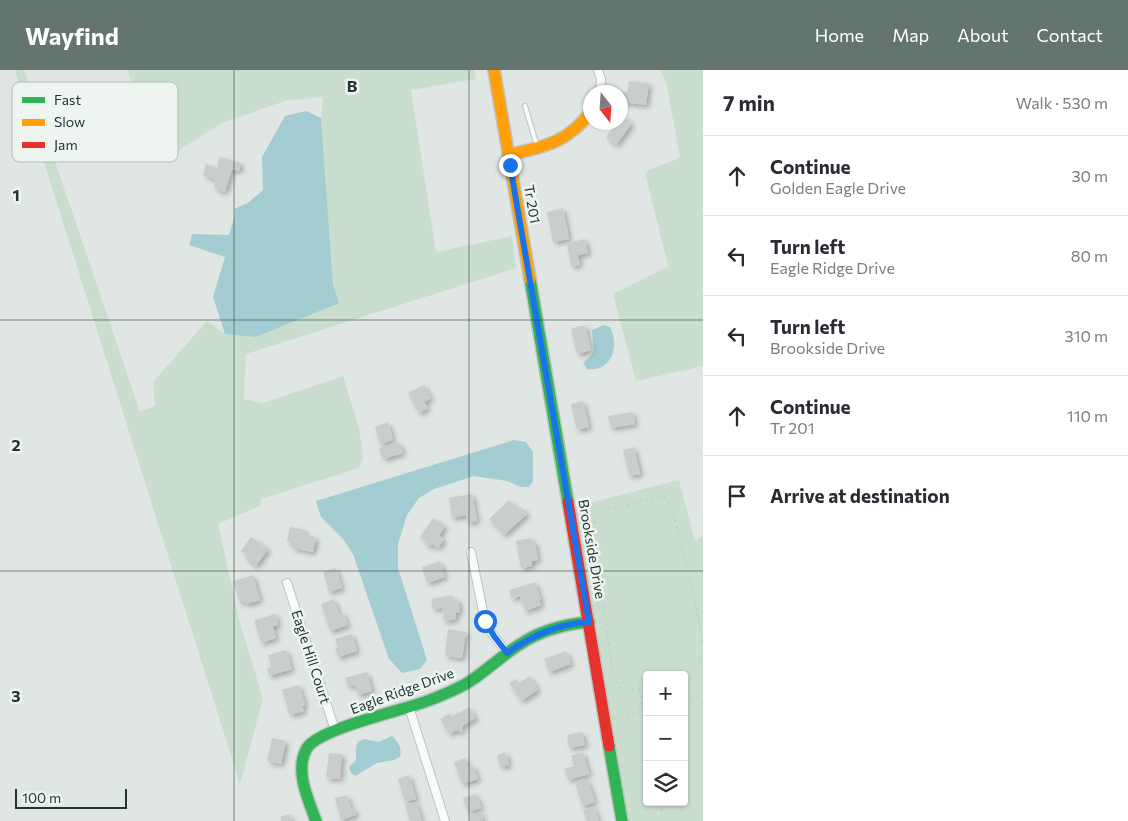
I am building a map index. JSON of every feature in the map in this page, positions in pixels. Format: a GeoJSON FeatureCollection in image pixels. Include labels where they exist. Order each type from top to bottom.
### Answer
{"type":"FeatureCollection","features":[{"type":"Feature","properties":{"kind":"street","name":"Tr 201"},"geometry":{"type":"LineString","coordinates":[[494,70],[530,283]]}},
{"type":"Feature","properties":{"kind":"street"},"geometry":{"type":"LineString","coordinates":[[598,70],[600,85]]}},
{"type":"Feature","properties":{"kind":"street"},"geometry":{"type":"LineString","coordinates":[[508,155],[557,144],[583,124]]}},
{"type":"Feature","properties":{"kind":"street","name":"Brookside Drive"},"geometry":{"type":"LineString","coordinates":[[530,283],[622,821]]}},
{"type":"Feature","properties":{"kind":"street"},"geometry":{"type":"LineString","coordinates":[[471,552],[485,621],[507,653]]}},
{"type":"Feature","properties":{"kind":"street","name":"Eagle Hill Court"},"geometry":{"type":"LineString","coordinates":[[287,583],[335,730]]}},
{"type":"Feature","properties":{"kind":"street","name":"Eagle Ridge Drive"},"geometry":{"type":"LineString","coordinates":[[316,821],[302,771],[302,760],[306,750],[317,738],[461,686],[530,638],[551,629],[573,623],[589,622]]}},
{"type":"Feature","properties":{"kind":"street"},"geometry":{"type":"LineString","coordinates":[[409,706],[445,821]]}},
{"type":"Feature","properties":{"kind":"lane"},"geometry":{"type":"LineString","coordinates":[[525,106],[538,148]]}},
{"type":"Feature","properties":{"kind":"path"},"geometry":{"type":"LineString","coordinates":[[643,687],[626,690],[619,688],[615,682],[612,669],[594,533],[598,516],[606,510],[644,501],[656,496],[666,498],[672,507],[695,600],[703,647],[702,659],[696,668],[688,673]]}},
{"type":"Feature","properties":{"kind":"path"},"geometry":{"type":"LineString","coordinates":[[639,688],[643,701]]}},
{"type":"Feature","properties":{"kind":"path"},"geometry":{"type":"LineString","coordinates":[[688,699],[703,695]]}},
{"type":"Feature","properties":{"kind":"path"},"geometry":{"type":"LineString","coordinates":[[605,721],[643,711]]}},
{"type":"Feature","properties":{"kind":"path"},"geometry":{"type":"LineString","coordinates":[[661,806],[663,821]]}},
{"type":"Feature","properties":{"kind":"green space"},"geometry":{"type":"Polygon","coordinates":[[[15,70],[24,70],[28,82],[19,82],[15,70]]]}},
{"type":"Feature","properties":{"kind":"green space"},"geometry":{"type":"Polygon","coordinates":[[[127,70],[474,70],[476,79],[411,90],[436,252],[512,236],[516,268],[246,354],[244,399],[263,403],[343,376],[359,428],[363,457],[359,468],[261,499],[260,506],[218,524],[240,623],[263,699],[240,784],[44,162],[55,162],[140,412],[155,406],[153,382],[207,321],[225,334],[339,303],[333,284],[321,118],[323,97],[285,101],[222,123],[178,151],[178,82],[132,82],[127,70]]]}},
{"type":"Feature","properties":{"kind":"green space"},"geometry":{"type":"Polygon","coordinates":[[[660,70],[703,70],[703,366],[636,381],[613,294],[668,266],[645,172],[680,157],[666,82],[660,70]]]}},
{"type":"Feature","properties":{"kind":"green space"},"geometry":{"type":"Polygon","coordinates":[[[679,480],[695,541],[703,536],[703,821],[622,821],[569,508],[679,480]]]}},
{"type":"Feature","properties":{"kind":"water"},"geometry":{"type":"Polygon","coordinates":[[[306,111],[321,118],[333,284],[339,303],[256,337],[225,334],[213,297],[225,257],[189,245],[192,234],[229,235],[235,215],[234,209],[248,203],[263,190],[262,157],[285,116],[306,111]]]}},
{"type":"Feature","properties":{"kind":"water"},"geometry":{"type":"Polygon","coordinates":[[[604,325],[610,327],[613,334],[614,349],[612,356],[603,366],[596,369],[587,369],[583,363],[594,352],[592,330],[604,325]]]}},
{"type":"Feature","properties":{"kind":"water"},"geometry":{"type":"Polygon","coordinates":[[[514,440],[526,442],[533,452],[533,481],[529,487],[521,487],[507,481],[474,476],[434,489],[419,498],[407,515],[398,544],[398,568],[427,660],[420,669],[402,673],[389,659],[353,554],[343,539],[321,517],[316,501],[514,440]]]}},
{"type":"Feature","properties":{"kind":"water"},"geometry":{"type":"Polygon","coordinates":[[[392,736],[401,751],[400,757],[377,763],[355,776],[351,773],[349,767],[356,760],[358,742],[364,739],[378,742],[392,736]]]}},
{"type":"Feature","properties":{"kind":"building"},"geometry":{"type":"Polygon","coordinates":[[[629,81],[649,83],[646,105],[628,103],[629,81]]]}},
{"type":"Feature","properties":{"kind":"building"},"geometry":{"type":"Polygon","coordinates":[[[628,120],[632,123],[628,128],[628,120]]]}},
{"type":"Feature","properties":{"kind":"building"},"geometry":{"type":"Polygon","coordinates":[[[611,130],[627,130],[616,145],[606,137],[611,130]]]}},
{"type":"Feature","properties":{"kind":"building"},"geometry":{"type":"Polygon","coordinates":[[[220,157],[241,163],[239,171],[232,169],[225,192],[214,188],[216,180],[203,175],[206,164],[217,168],[220,157]]]}},
{"type":"Feature","properties":{"kind":"building"},"geometry":{"type":"Polygon","coordinates":[[[563,208],[569,239],[553,242],[547,212],[563,208]]]}},
{"type":"Feature","properties":{"kind":"building"},"geometry":{"type":"Polygon","coordinates":[[[585,239],[588,253],[578,255],[580,265],[571,266],[567,243],[585,239]]]}},
{"type":"Feature","properties":{"kind":"building"},"geometry":{"type":"Polygon","coordinates":[[[585,325],[591,350],[577,354],[571,329],[585,325]]]}},
{"type":"Feature","properties":{"kind":"building"},"geometry":{"type":"Polygon","coordinates":[[[424,385],[431,398],[424,402],[428,408],[419,413],[408,393],[424,385]]]}},
{"type":"Feature","properties":{"kind":"building"},"geometry":{"type":"Polygon","coordinates":[[[583,401],[589,427],[577,430],[571,404],[583,401]]]}},
{"type":"Feature","properties":{"kind":"building"},"geometry":{"type":"Polygon","coordinates":[[[633,412],[635,424],[611,428],[608,416],[633,412]]]}},
{"type":"Feature","properties":{"kind":"building"},"geometry":{"type":"Polygon","coordinates":[[[388,422],[393,440],[380,444],[375,427],[388,422]]]}},
{"type":"Feature","properties":{"kind":"building"},"geometry":{"type":"Polygon","coordinates":[[[399,442],[403,453],[383,459],[379,448],[399,442]]]}},
{"type":"Feature","properties":{"kind":"building"},"geometry":{"type":"Polygon","coordinates":[[[634,447],[640,474],[629,476],[623,450],[634,447]]]}},
{"type":"Feature","properties":{"kind":"building"},"geometry":{"type":"Polygon","coordinates":[[[472,494],[477,521],[468,523],[466,515],[452,518],[449,498],[472,494]]]}},
{"type":"Feature","properties":{"kind":"building"},"geometry":{"type":"Polygon","coordinates":[[[509,500],[518,510],[521,507],[527,514],[504,535],[489,519],[509,500]]]}},
{"type":"Feature","properties":{"kind":"building"},"geometry":{"type":"Polygon","coordinates":[[[433,518],[445,526],[439,536],[444,539],[438,548],[432,544],[429,547],[425,544],[427,541],[420,537],[433,518]]]}},
{"type":"Feature","properties":{"kind":"building"},"geometry":{"type":"Polygon","coordinates":[[[290,527],[306,530],[305,535],[316,537],[313,552],[292,548],[293,543],[287,542],[290,527]]]}},
{"type":"Feature","properties":{"kind":"building"},"geometry":{"type":"Polygon","coordinates":[[[251,537],[268,549],[256,566],[245,558],[247,555],[241,551],[251,537]]]}},
{"type":"Feature","properties":{"kind":"building"},"geometry":{"type":"Polygon","coordinates":[[[531,538],[532,542],[535,542],[538,560],[532,561],[532,566],[521,568],[516,541],[531,538]]]}},
{"type":"Feature","properties":{"kind":"building"},"geometry":{"type":"Polygon","coordinates":[[[440,561],[445,577],[427,583],[422,567],[440,561]]]}},
{"type":"Feature","properties":{"kind":"building"},"geometry":{"type":"Polygon","coordinates":[[[336,568],[342,588],[329,592],[323,572],[336,568]]]}},
{"type":"Feature","properties":{"kind":"building"},"geometry":{"type":"Polygon","coordinates":[[[253,575],[260,600],[246,604],[245,601],[240,603],[233,581],[253,575]]]}},
{"type":"Feature","properties":{"kind":"building"},"geometry":{"type":"Polygon","coordinates":[[[535,582],[541,605],[525,611],[520,596],[512,599],[509,590],[535,582]]]}},
{"type":"Feature","properties":{"kind":"building"},"geometry":{"type":"Polygon","coordinates":[[[452,595],[453,600],[458,599],[460,612],[455,613],[456,619],[444,621],[442,608],[433,609],[431,599],[452,595]]]}},
{"type":"Feature","properties":{"kind":"building"},"geometry":{"type":"Polygon","coordinates":[[[334,599],[339,614],[343,612],[348,625],[330,631],[321,604],[334,599]]]}},
{"type":"Feature","properties":{"kind":"building"},"geometry":{"type":"Polygon","coordinates":[[[276,614],[278,625],[273,626],[276,638],[261,643],[254,620],[276,614]]]}},
{"type":"Feature","properties":{"kind":"building"},"geometry":{"type":"Polygon","coordinates":[[[448,629],[466,632],[462,658],[445,656],[448,629]]]}},
{"type":"Feature","properties":{"kind":"building"},"geometry":{"type":"Polygon","coordinates":[[[352,634],[357,651],[338,657],[335,648],[338,647],[335,639],[352,634]]]}},
{"type":"Feature","properties":{"kind":"building"},"geometry":{"type":"Polygon","coordinates":[[[286,650],[292,669],[269,676],[267,668],[271,667],[268,655],[286,650]]]}},
{"type":"Feature","properties":{"kind":"building"},"geometry":{"type":"Polygon","coordinates":[[[566,651],[571,664],[549,672],[544,659],[566,651]]]}},
{"type":"Feature","properties":{"kind":"building"},"geometry":{"type":"Polygon","coordinates":[[[367,672],[372,691],[358,695],[355,685],[348,687],[345,678],[367,672]]]}},
{"type":"Feature","properties":{"kind":"building"},"geometry":{"type":"Polygon","coordinates":[[[530,676],[538,690],[521,701],[509,683],[516,679],[519,683],[530,676]]]}},
{"type":"Feature","properties":{"kind":"building"},"geometry":{"type":"Polygon","coordinates":[[[299,685],[305,705],[302,706],[304,711],[290,715],[282,690],[299,685]]]}},
{"type":"Feature","properties":{"kind":"building"},"geometry":{"type":"Polygon","coordinates":[[[469,707],[476,718],[462,726],[463,731],[457,730],[449,734],[440,719],[450,713],[452,717],[469,707]]]}},
{"type":"Feature","properties":{"kind":"building"},"geometry":{"type":"Polygon","coordinates":[[[582,732],[585,745],[569,748],[567,735],[582,732]]]}},
{"type":"Feature","properties":{"kind":"building"},"geometry":{"type":"Polygon","coordinates":[[[272,738],[286,741],[281,764],[267,761],[272,738]]]}},
{"type":"Feature","properties":{"kind":"building"},"geometry":{"type":"Polygon","coordinates":[[[506,752],[509,765],[500,767],[497,755],[506,752]]]}},
{"type":"Feature","properties":{"kind":"building"},"geometry":{"type":"Polygon","coordinates":[[[583,752],[589,774],[568,780],[564,769],[574,766],[571,756],[583,752]]]}},
{"type":"Feature","properties":{"kind":"building"},"geometry":{"type":"Polygon","coordinates":[[[329,753],[342,754],[340,779],[326,778],[329,753]]]}},
{"type":"Feature","properties":{"kind":"building"},"geometry":{"type":"Polygon","coordinates":[[[465,758],[468,767],[473,765],[478,779],[462,784],[454,762],[465,758]]]}},
{"type":"Feature","properties":{"kind":"building"},"geometry":{"type":"Polygon","coordinates":[[[409,775],[416,799],[405,802],[398,779],[409,775]]]}},
{"type":"Feature","properties":{"kind":"building"},"geometry":{"type":"Polygon","coordinates":[[[587,779],[595,802],[582,806],[575,782],[587,779]]]}},
{"type":"Feature","properties":{"kind":"building"},"geometry":{"type":"Polygon","coordinates":[[[476,794],[481,808],[468,812],[463,798],[476,794]]]}},
{"type":"Feature","properties":{"kind":"building"},"geometry":{"type":"Polygon","coordinates":[[[347,795],[351,808],[354,808],[356,815],[341,820],[335,798],[347,795]]]}},
{"type":"Feature","properties":{"kind":"building"},"geometry":{"type":"Polygon","coordinates":[[[416,802],[422,821],[410,821],[405,805],[416,802]]]}},
{"type":"Feature","properties":{"kind":"building"},"geometry":{"type":"Polygon","coordinates":[[[594,807],[599,821],[587,821],[583,810],[594,807]]]}},
{"type":"Feature","properties":{"kind":"building"},"geometry":{"type":"Polygon","coordinates":[[[481,812],[483,821],[470,821],[469,816],[481,812]]]}},
{"type":"Feature","properties":{"kind":"building"},"geometry":{"type":"Polygon","coordinates":[[[290,814],[292,821],[281,821],[280,817],[290,814]]]}},
{"type":"Feature","properties":{"kind":"traffic: fast"},"geometry":{"type":"LineString","coordinates":[[530,279],[568,502]]}},
{"type":"Feature","properties":{"kind":"traffic: fast"},"geometry":{"type":"LineString","coordinates":[[316,821],[306,794],[302,775],[303,757],[307,748],[315,741],[328,733],[452,691],[472,680],[520,644],[534,636],[557,628],[589,622]]}},
{"type":"Feature","properties":{"kind":"traffic: fast"},"geometry":{"type":"LineString","coordinates":[[609,746],[622,821]]}},
{"type":"Feature","properties":{"kind":"traffic: slow"},"geometry":{"type":"LineString","coordinates":[[494,70],[530,279]]}},
{"type":"Feature","properties":{"kind":"traffic: slow"},"geometry":{"type":"LineString","coordinates":[[508,155],[554,142],[572,131],[583,121]]}},
{"type":"Feature","properties":{"kind":"traffic: jam"},"geometry":{"type":"LineString","coordinates":[[568,502],[609,746]]}},
{"type":"Feature","properties":{"kind":"route"},"geometry":{"type":"LineString","coordinates":[[485,621],[490,631],[507,653],[530,638],[551,629],[573,623],[589,622],[510,165]]}}]}
